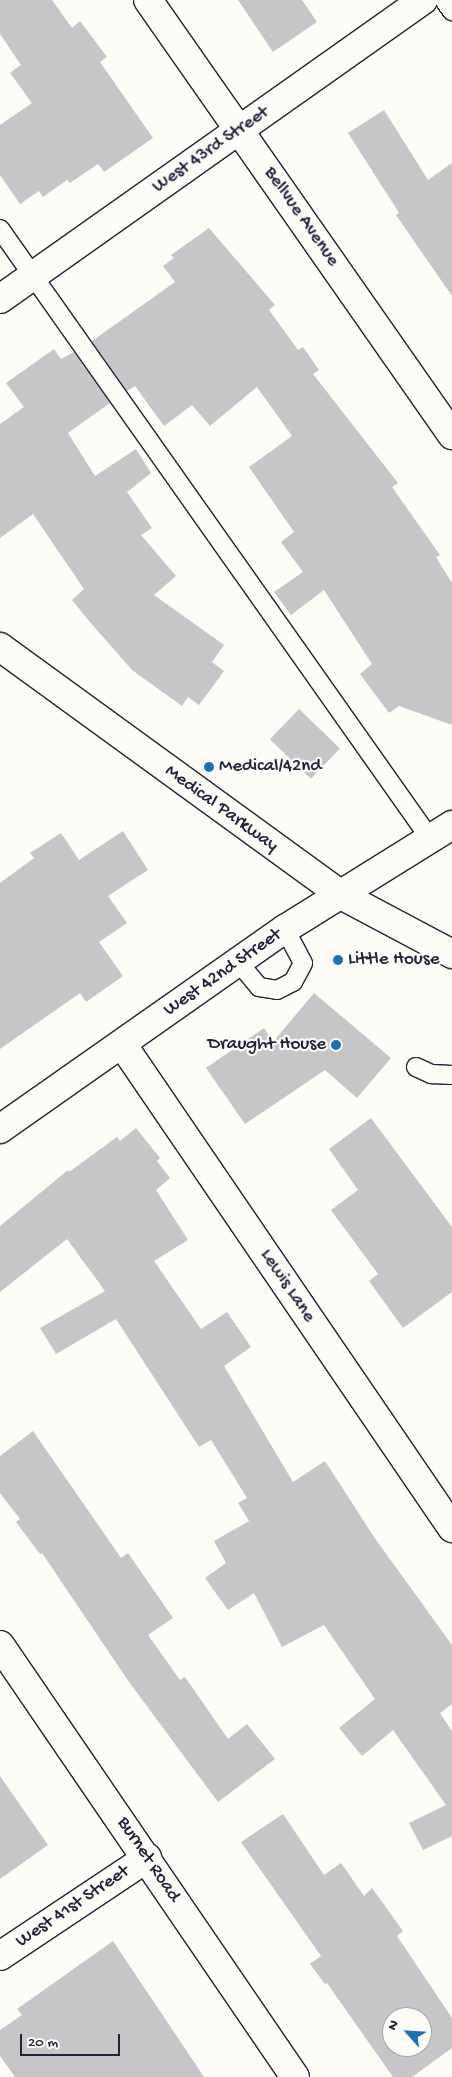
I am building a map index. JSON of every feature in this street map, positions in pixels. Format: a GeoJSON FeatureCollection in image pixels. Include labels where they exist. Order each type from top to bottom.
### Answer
{"type":"FeatureCollection","features":[{"type":"Feature","properties":{"kind":"street","name":"Bellvue Avenue"},"geometry":{"type":"LineString","coordinates":[[148,0],[452,435]]}},
{"type":"Feature","properties":{"kind":"street","name":"West 43rd Street"},"geometry":{"type":"LineString","coordinates":[[0,299],[423,0]]}},
{"type":"Feature","properties":{"kind":"street","name":"Medical Parkway"},"geometry":{"type":"LineString","coordinates":[[0,648],[341,895],[452,954]]}},
{"type":"Feature","properties":{"kind":"street","name":"West 42nd Street"},"geometry":{"type":"LineString","coordinates":[[0,1129],[285,929],[441,832]]}},
{"type":"Feature","properties":{"kind":"street","name":"Lewis Lane"},"geometry":{"type":"LineString","coordinates":[[122,1044],[452,1528]]}},
{"type":"Feature","properties":{"kind":"street","name":"Burnet Road"},"geometry":{"type":"LineString","coordinates":[[0,1645],[295,2077]]}},
{"type":"Feature","properties":{"kind":"street","name":"West 41st Street"},"geometry":{"type":"LineString","coordinates":[[0,1956],[147,1858]]}},
{"type":"Feature","properties":{"kind":"lane"},"geometry":{"type":"LineString","coordinates":[[444,0],[452,11]]}},
{"type":"Feature","properties":{"kind":"lane"},"geometry":{"type":"LineString","coordinates":[[0,229],[441,832]]}},
{"type":"Feature","properties":{"kind":"lane"},"geometry":{"type":"LineString","coordinates":[[238,963],[259,987],[278,990],[292,982],[303,962],[285,929]]}},
{"type":"Feature","properties":{"kind":"lane"},"geometry":{"type":"LineString","coordinates":[[416,1066],[431,1074],[452,1075]]}},
{"type":"Feature","properties":{"kind":"building"},"geometry":{"type":"Polygon","coordinates":[[[0,0],[52,0],[72,28],[80,21],[107,57],[100,62],[153,138],[104,172],[98,164],[70,183],[67,180],[43,197],[39,191],[20,204],[0,175],[0,125],[32,103],[10,73],[21,65],[0,34],[0,0]]]}},
{"type":"Feature","properties":{"kind":"building"},"geometry":{"type":"Polygon","coordinates":[[[238,0],[302,0],[317,22],[273,52],[238,0]]]}},
{"type":"Feature","properties":{"kind":"building"},"geometry":{"type":"Polygon","coordinates":[[[384,110],[428,180],[452,163],[452,296],[396,215],[399,213],[348,133],[384,110]]]}},
{"type":"Feature","properties":{"kind":"building"},"geometry":{"type":"Polygon","coordinates":[[[209,228],[275,305],[269,310],[298,350],[303,347],[319,370],[313,374],[398,483],[392,487],[440,555],[436,557],[452,583],[452,725],[399,706],[389,713],[360,674],[372,664],[324,590],[291,615],[274,592],[303,572],[281,542],[294,532],[249,467],[292,436],[257,387],[210,426],[192,405],[164,426],[135,386],[127,391],[92,341],[175,282],[163,266],[174,258],[171,255],[209,228]]]}},
{"type":"Feature","properties":{"kind":"building"},"geometry":{"type":"Polygon","coordinates":[[[54,349],[61,359],[74,352],[110,403],[68,433],[95,476],[136,449],[151,473],[127,492],[152,528],[141,535],[176,576],[154,595],[224,645],[212,662],[224,671],[199,705],[188,697],[182,706],[132,670],[89,621],[72,600],[84,589],[33,514],[0,538],[0,424],[24,407],[6,383],[54,349]]]}},
{"type":"Feature","properties":{"kind":"building"},"geometry":{"type":"Polygon","coordinates":[[[299,709],[340,749],[311,779],[270,739],[299,709]]]}},
{"type":"Feature","properties":{"kind":"building"},"geometry":{"type":"Polygon","coordinates":[[[123,831],[148,870],[108,896],[127,923],[99,942],[123,976],[86,1002],[80,993],[0,1049],[0,883],[34,858],[30,853],[61,833],[79,860],[123,831]]]}},
{"type":"Feature","properties":{"kind":"building"},"geometry":{"type":"Polygon","coordinates":[[[314,993],[391,1058],[357,1098],[325,1070],[245,1124],[206,1068],[264,1028],[273,1042],[314,993]]]}},
{"type":"Feature","properties":{"kind":"building"},"geometry":{"type":"Polygon","coordinates":[[[371,1118],[452,1227],[452,1292],[403,1328],[369,1281],[378,1274],[331,1210],[358,1190],[329,1149],[371,1118]]]}},
{"type":"Feature","properties":{"kind":"building"},"geometry":{"type":"Polygon","coordinates":[[[136,1128],[160,1158],[157,1161],[170,1178],[156,1190],[188,1240],[154,1261],[201,1329],[227,1312],[251,1347],[224,1366],[293,1482],[325,1461],[374,1537],[452,1645],[452,1704],[440,1713],[452,1731],[452,1836],[423,1850],[409,1823],[446,1805],[393,1730],[362,1756],[339,1728],[375,1699],[324,1625],[282,1647],[254,1593],[228,1610],[205,1578],[226,1563],[214,1541],[249,1521],[238,1503],[247,1498],[211,1440],[199,1447],[116,1319],[56,1354],[40,1328],[105,1291],[67,1239],[0,1292],[0,1226],[68,1170],[69,1172],[117,1137],[120,1141],[136,1128]]]}},
{"type":"Feature","properties":{"kind":"building"},"geometry":{"type":"Polygon","coordinates":[[[33,1431],[121,1558],[128,1553],[173,1618],[148,1635],[180,1680],[185,1677],[228,1739],[247,1724],[275,1759],[218,1802],[129,1682],[42,1553],[40,1554],[16,1522],[20,1519],[0,1493],[0,1456],[33,1431]]]}},
{"type":"Feature","properties":{"kind":"building"},"geometry":{"type":"Polygon","coordinates":[[[0,1776],[48,1845],[0,1879],[0,1776]]]}},
{"type":"Feature","properties":{"kind":"building"},"geometry":{"type":"Polygon","coordinates":[[[283,1814],[324,1875],[341,1863],[364,1896],[372,1888],[403,1931],[397,1936],[452,2018],[452,2048],[412,2077],[393,2077],[327,1983],[325,1984],[310,1964],[321,1956],[241,1842],[283,1814]]]}},
{"type":"Feature","properties":{"kind":"building"},"geometry":{"type":"Polygon","coordinates":[[[113,1941],[204,2077],[15,2077],[0,2056],[0,2030],[22,2015],[17,2009],[113,1941]]]}},
{"type":"Feature","properties":{"kind":"place","name":"Medical/42nd"},"geometry":{"type":"Point","coordinates":[209,767]}},
{"type":"Feature","properties":{"kind":"place","name":"Little House"},"geometry":{"type":"Point","coordinates":[338,960]}},
{"type":"Feature","properties":{"kind":"place","name":"Draught House"},"geometry":{"type":"Point","coordinates":[336,1045]}}]}
